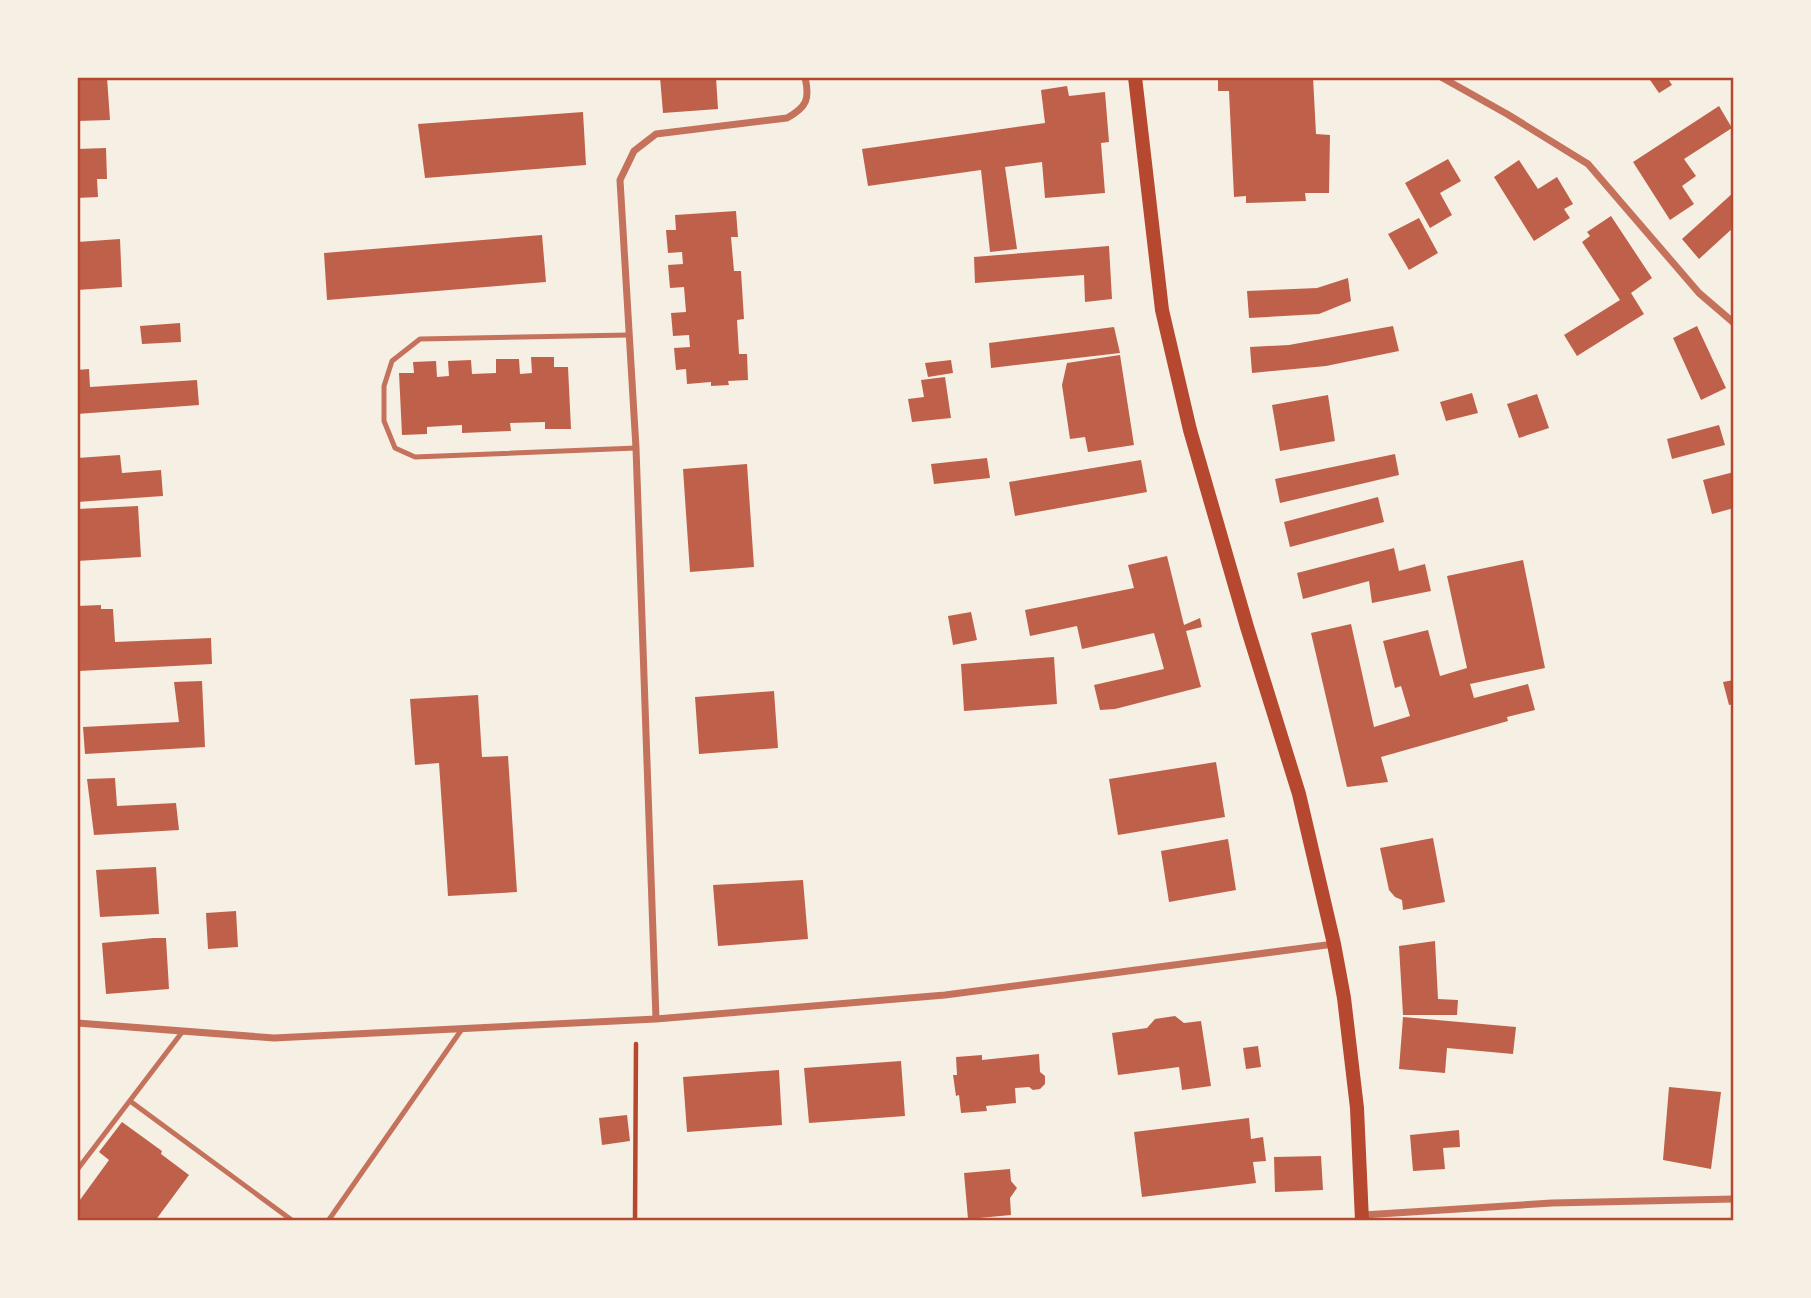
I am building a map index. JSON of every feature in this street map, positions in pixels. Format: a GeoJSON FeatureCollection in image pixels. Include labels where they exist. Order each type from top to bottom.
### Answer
{"type":"FeatureCollection","features":[{"type":"Feature","properties":{"kind":"main road"},"geometry":{"type":"LineString","coordinates":[[1135,77],[1162,310],[1190,430],[1247,628],[1299,794],[1334,944],[1344,998],[1357,1108],[1363,1218]]}},
{"type":"Feature","properties":{"kind":"street"},"geometry":{"type":"LineString","coordinates":[[656,1019],[636,448],[620,180],[634,150],[656,134],[787,118],[801,110],[808,94],[805,77]]}},
{"type":"Feature","properties":{"kind":"street"},"geometry":{"type":"LineString","coordinates":[[1441,77],[1588,164],[1699,293],[1734,323]]}},
{"type":"Feature","properties":{"kind":"street"},"geometry":{"type":"LineString","coordinates":[[77,1023],[274,1038],[656,1019],[945,995],[1334,944]]}},
{"type":"Feature","properties":{"kind":"street"},"geometry":{"type":"LineString","coordinates":[[1363,1218],[1552,1202],[1734,1199]]}},
{"type":"Feature","properties":{"kind":"lane"},"geometry":{"type":"LineString","coordinates":[[629,335],[420,339],[392,360],[384,386],[384,421],[395,448],[415,457],[636,448]]}},
{"type":"Feature","properties":{"kind":"lane"},"geometry":{"type":"LineString","coordinates":[[328,1221],[462,1029]]}},
{"type":"Feature","properties":{"kind":"lane"},"geometry":{"type":"LineString","coordinates":[[77,1170],[183,1031]]}},
{"type":"Feature","properties":{"kind":"lane"},"geometry":{"type":"LineString","coordinates":[[130,1101],[293,1221]]}},
{"type":"Feature","properties":{"kind":"path"},"geometry":{"type":"LineString","coordinates":[[635,1221],[636,1044]]}},
{"type":"Feature","properties":{"kind":"building"},"geometry":{"type":"Polygon","coordinates":[[[77,77],[107,77],[110,120],[77,121],[77,77]]]}},
{"type":"Feature","properties":{"kind":"building"},"geometry":{"type":"Polygon","coordinates":[[[660,77],[716,77],[718,109],[663,113],[660,77]]]}},
{"type":"Feature","properties":{"kind":"building"},"geometry":{"type":"Polygon","coordinates":[[[1218,77],[1313,77],[1316,134],[1330,135],[1329,193],[1305,193],[1306,201],[1246,203],[1246,196],[1234,197],[1229,91],[1218,91],[1218,77]]]}},
{"type":"Feature","properties":{"kind":"building"},"geometry":{"type":"Polygon","coordinates":[[[1648,77],[1667,77],[1672,85],[1659,93],[1648,77]]]}},
{"type":"Feature","properties":{"kind":"building"},"geometry":{"type":"Polygon","coordinates":[[[1067,86],[1069,96],[1105,92],[1109,142],[1101,143],[1105,193],[1045,198],[1042,162],[1005,167],[1017,249],[990,252],[981,170],[868,186],[862,149],[1045,123],[1041,90],[1067,86]]]}},
{"type":"Feature","properties":{"kind":"building"},"geometry":{"type":"Polygon","coordinates":[[[1719,106],[1732,128],[1684,159],[1696,176],[1682,186],[1694,204],[1670,220],[1633,162],[1719,106]]]}},
{"type":"Feature","properties":{"kind":"building"},"geometry":{"type":"Polygon","coordinates":[[[583,112],[586,165],[425,178],[418,124],[583,112]]]}},
{"type":"Feature","properties":{"kind":"building"},"geometry":{"type":"Polygon","coordinates":[[[106,148],[107,179],[97,179],[98,197],[77,198],[77,149],[106,148]]]}},
{"type":"Feature","properties":{"kind":"building"},"geometry":{"type":"Polygon","coordinates":[[[1448,159],[1461,181],[1440,193],[1452,215],[1430,228],[1405,183],[1448,159]]]}},
{"type":"Feature","properties":{"kind":"building"},"geometry":{"type":"Polygon","coordinates":[[[1519,160],[1538,189],[1557,177],[1573,204],[1564,209],[1570,218],[1534,241],[1494,177],[1519,160]]]}},
{"type":"Feature","properties":{"kind":"building"},"geometry":{"type":"Polygon","coordinates":[[[1734,192],[1734,227],[1699,259],[1682,239],[1734,192]]]}},
{"type":"Feature","properties":{"kind":"building"},"geometry":{"type":"Polygon","coordinates":[[[736,211],[738,237],[731,237],[734,271],[741,271],[744,319],[737,320],[739,354],[747,354],[748,380],[728,381],[729,385],[711,386],[711,382],[687,384],[686,369],[676,370],[674,348],[690,347],[689,335],[673,336],[671,313],[686,312],[684,287],[670,288],[668,265],[683,264],[682,252],[668,253],[666,230],[676,230],[675,215],[736,211]]]}},
{"type":"Feature","properties":{"kind":"building"},"geometry":{"type":"Polygon","coordinates":[[[1611,216],[1652,278],[1631,293],[1644,314],[1577,356],[1564,335],[1620,300],[1582,242],[1590,236],[1587,232],[1611,216]]]}},
{"type":"Feature","properties":{"kind":"building"},"geometry":{"type":"Polygon","coordinates":[[[1419,218],[1438,253],[1409,270],[1388,234],[1419,218]]]}},
{"type":"Feature","properties":{"kind":"building"},"geometry":{"type":"Polygon","coordinates":[[[542,235],[546,282],[327,300],[324,253],[542,235]]]}},
{"type":"Feature","properties":{"kind":"building"},"geometry":{"type":"Polygon","coordinates":[[[120,239],[122,287],[77,290],[77,242],[120,239]]]}},
{"type":"Feature","properties":{"kind":"building"},"geometry":{"type":"Polygon","coordinates":[[[1109,246],[1112,299],[1085,302],[1084,275],[975,283],[974,257],[1109,246]]]}},
{"type":"Feature","properties":{"kind":"building"},"geometry":{"type":"Polygon","coordinates":[[[1348,278],[1351,301],[1319,314],[1249,318],[1247,291],[1317,288],[1348,278]]]}},
{"type":"Feature","properties":{"kind":"building"},"geometry":{"type":"Polygon","coordinates":[[[180,323],[181,342],[142,344],[140,326],[180,323]]]}},
{"type":"Feature","properties":{"kind":"building"},"geometry":{"type":"Polygon","coordinates":[[[1393,326],[1399,351],[1326,366],[1252,373],[1250,347],[1289,345],[1393,326]]]}},
{"type":"Feature","properties":{"kind":"building"},"geometry":{"type":"Polygon","coordinates":[[[1697,326],[1726,388],[1701,400],[1673,338],[1697,326]]]}},
{"type":"Feature","properties":{"kind":"building"},"geometry":{"type":"Polygon","coordinates":[[[1114,327],[1120,353],[991,368],[989,343],[1114,327]]]}},
{"type":"Feature","properties":{"kind":"building"},"geometry":{"type":"Polygon","coordinates":[[[1120,355],[1134,445],[1088,452],[1085,437],[1070,439],[1062,385],[1067,363],[1120,355]]]}},
{"type":"Feature","properties":{"kind":"building"},"geometry":{"type":"Polygon","coordinates":[[[531,357],[554,357],[554,367],[568,367],[571,429],[545,429],[545,422],[510,423],[511,431],[462,433],[462,425],[427,427],[427,434],[402,435],[399,373],[414,373],[413,362],[436,361],[437,377],[449,376],[448,361],[471,360],[472,374],[496,373],[496,359],[519,359],[520,374],[532,373],[531,357]]]}},
{"type":"Feature","properties":{"kind":"building"},"geometry":{"type":"Polygon","coordinates":[[[951,360],[953,373],[928,377],[925,363],[951,360]]]}},
{"type":"Feature","properties":{"kind":"building"},"geometry":{"type":"Polygon","coordinates":[[[89,369],[90,387],[197,380],[199,405],[77,414],[77,370],[89,369]]]}},
{"type":"Feature","properties":{"kind":"building"},"geometry":{"type":"Polygon","coordinates":[[[945,377],[951,418],[912,422],[908,399],[924,397],[921,380],[945,377]]]}},
{"type":"Feature","properties":{"kind":"building"},"geometry":{"type":"Polygon","coordinates":[[[1472,393],[1478,413],[1446,421],[1440,402],[1472,393]]]}},
{"type":"Feature","properties":{"kind":"building"},"geometry":{"type":"Polygon","coordinates":[[[1537,394],[1549,428],[1519,438],[1507,404],[1537,394]]]}},
{"type":"Feature","properties":{"kind":"building"},"geometry":{"type":"Polygon","coordinates":[[[1328,395],[1335,441],[1280,451],[1272,405],[1328,395]]]}},
{"type":"Feature","properties":{"kind":"building"},"geometry":{"type":"Polygon","coordinates":[[[1719,425],[1725,445],[1672,459],[1667,439],[1719,425]]]}},
{"type":"Feature","properties":{"kind":"building"},"geometry":{"type":"Polygon","coordinates":[[[1395,454],[1399,475],[1280,503],[1275,479],[1395,454]]]}},
{"type":"Feature","properties":{"kind":"building"},"geometry":{"type":"Polygon","coordinates":[[[120,455],[122,473],[161,470],[163,496],[77,502],[77,458],[120,455]]]}},
{"type":"Feature","properties":{"kind":"building"},"geometry":{"type":"Polygon","coordinates":[[[987,458],[990,478],[934,484],[931,464],[987,458]]]}},
{"type":"Feature","properties":{"kind":"building"},"geometry":{"type":"Polygon","coordinates":[[[1141,460],[1147,492],[1015,516],[1009,482],[1141,460]]]}},
{"type":"Feature","properties":{"kind":"building"},"geometry":{"type":"Polygon","coordinates":[[[747,464],[754,567],[690,572],[683,469],[747,464]]]}},
{"type":"Feature","properties":{"kind":"building"},"geometry":{"type":"Polygon","coordinates":[[[1734,472],[1734,508],[1712,514],[1703,480],[1734,472]]]}},
{"type":"Feature","properties":{"kind":"building"},"geometry":{"type":"Polygon","coordinates":[[[1378,497],[1384,522],[1290,547],[1284,522],[1378,497]]]}},
{"type":"Feature","properties":{"kind":"building"},"geometry":{"type":"Polygon","coordinates":[[[138,506],[141,557],[77,561],[77,509],[138,506]]]}},
{"type":"Feature","properties":{"kind":"building"},"geometry":{"type":"Polygon","coordinates":[[[1394,548],[1399,571],[1425,564],[1431,591],[1372,603],[1369,581],[1303,599],[1297,573],[1394,548]]]}},
{"type":"Feature","properties":{"kind":"building"},"geometry":{"type":"Polygon","coordinates":[[[1167,556],[1184,625],[1200,618],[1202,627],[1186,631],[1201,687],[1115,709],[1100,710],[1094,685],[1164,669],[1154,633],[1082,649],[1077,626],[1030,636],[1025,610],[1134,588],[1128,565],[1167,556]]]}},
{"type":"Feature","properties":{"kind":"building"},"geometry":{"type":"Polygon","coordinates":[[[1523,560],[1545,668],[1470,684],[1474,698],[1528,684],[1535,710],[1507,717],[1508,721],[1381,757],[1388,782],[1347,787],[1311,633],[1351,624],[1374,727],[1410,716],[1401,686],[1395,688],[1383,641],[1428,630],[1440,676],[1467,668],[1447,576],[1523,560]]]}},
{"type":"Feature","properties":{"kind":"building"},"geometry":{"type":"Polygon","coordinates":[[[101,605],[101,609],[113,609],[115,642],[211,638],[212,664],[79,671],[77,606],[101,605]]]}},
{"type":"Feature","properties":{"kind":"building"},"geometry":{"type":"Polygon","coordinates":[[[971,612],[977,640],[953,645],[948,616],[971,612]]]}},
{"type":"Feature","properties":{"kind":"building"},"geometry":{"type":"Polygon","coordinates":[[[1054,657],[1057,704],[964,711],[961,664],[1054,657]]]}},
{"type":"Feature","properties":{"kind":"building"},"geometry":{"type":"Polygon","coordinates":[[[1734,680],[1734,704],[1729,705],[1723,682],[1734,680]]]}},
{"type":"Feature","properties":{"kind":"building"},"geometry":{"type":"Polygon","coordinates":[[[202,681],[205,747],[85,754],[83,727],[179,722],[174,682],[202,681]]]}},
{"type":"Feature","properties":{"kind":"building"},"geometry":{"type":"Polygon","coordinates":[[[774,691],[778,748],[699,754],[695,697],[774,691]]]}},
{"type":"Feature","properties":{"kind":"building"},"geometry":{"type":"Polygon","coordinates":[[[478,695],[482,757],[508,756],[517,892],[448,896],[439,763],[415,765],[410,699],[478,695]]]}},
{"type":"Feature","properties":{"kind":"building"},"geometry":{"type":"Polygon","coordinates":[[[1216,762],[1225,817],[1118,835],[1109,779],[1216,762]]]}},
{"type":"Feature","properties":{"kind":"building"},"geometry":{"type":"Polygon","coordinates":[[[115,778],[117,806],[176,803],[179,830],[94,835],[87,779],[115,778]]]}},
{"type":"Feature","properties":{"kind":"building"},"geometry":{"type":"Polygon","coordinates":[[[1433,838],[1445,902],[1403,910],[1402,900],[1389,890],[1380,848],[1433,838]]]}},
{"type":"Feature","properties":{"kind":"building"},"geometry":{"type":"Polygon","coordinates":[[[1228,839],[1236,890],[1169,902],[1161,851],[1228,839]]]}},
{"type":"Feature","properties":{"kind":"building"},"geometry":{"type":"Polygon","coordinates":[[[156,867],[159,914],[100,917],[96,870],[156,867]]]}},
{"type":"Feature","properties":{"kind":"building"},"geometry":{"type":"Polygon","coordinates":[[[803,880],[808,939],[718,946],[713,885],[803,880]]]}},
{"type":"Feature","properties":{"kind":"building"},"geometry":{"type":"Polygon","coordinates":[[[236,911],[238,947],[208,949],[206,913],[236,911]]]}},
{"type":"Feature","properties":{"kind":"building"},"geometry":{"type":"Polygon","coordinates":[[[166,938],[169,989],[106,994],[102,943],[166,938]]]}},
{"type":"Feature","properties":{"kind":"building"},"geometry":{"type":"Polygon","coordinates":[[[1435,941],[1438,999],[1458,1000],[1457,1015],[1403,1015],[1399,946],[1435,941]]]}},
{"type":"Feature","properties":{"kind":"building"},"geometry":{"type":"Polygon","coordinates":[[[1175,1016],[1184,1023],[1201,1021],[1211,1086],[1182,1090],[1179,1067],[1118,1075],[1112,1033],[1147,1028],[1155,1019],[1175,1016]]]}},
{"type":"Feature","properties":{"kind":"building"},"geometry":{"type":"Polygon","coordinates":[[[1403,1017],[1516,1027],[1513,1054],[1447,1048],[1445,1073],[1399,1069],[1403,1017]]]}},
{"type":"Feature","properties":{"kind":"building"},"geometry":{"type":"Polygon","coordinates":[[[1258,1046],[1261,1067],[1246,1069],[1243,1048],[1258,1046]]]}},
{"type":"Feature","properties":{"kind":"building"},"geometry":{"type":"Polygon","coordinates":[[[1039,1054],[1040,1072],[1045,1076],[1045,1084],[1040,1089],[1015,1088],[1016,1103],[986,1106],[987,1111],[961,1113],[953,1075],[957,1075],[956,1057],[982,1055],[982,1060],[1039,1054]]]}},
{"type":"Feature","properties":{"kind":"building"},"geometry":{"type":"Polygon","coordinates":[[[901,1061],[905,1116],[809,1123],[804,1068],[901,1061]]]}},
{"type":"Feature","properties":{"kind":"building"},"geometry":{"type":"Polygon","coordinates":[[[779,1070],[782,1125],[687,1132],[683,1077],[779,1070]]]}},
{"type":"Feature","properties":{"kind":"building"},"geometry":{"type":"Polygon","coordinates":[[[1669,1087],[1721,1092],[1711,1169],[1663,1160],[1669,1087]]]}},
{"type":"Feature","properties":{"kind":"building"},"geometry":{"type":"Polygon","coordinates":[[[627,1115],[630,1141],[602,1145],[599,1118],[627,1115]]]}},
{"type":"Feature","properties":{"kind":"building"},"geometry":{"type":"Polygon","coordinates":[[[1249,1118],[1251,1139],[1263,1137],[1266,1161],[1253,1162],[1256,1183],[1142,1197],[1134,1132],[1249,1118]]]}},
{"type":"Feature","properties":{"kind":"building"},"geometry":{"type":"Polygon","coordinates":[[[122,1122],[189,1175],[155,1221],[77,1221],[77,1204],[109,1160],[99,1152],[122,1122]]]}},
{"type":"Feature","properties":{"kind":"building"},"geometry":{"type":"Polygon","coordinates":[[[1459,1130],[1460,1147],[1443,1148],[1445,1169],[1413,1171],[1410,1135],[1459,1130]]]}},
{"type":"Feature","properties":{"kind":"building"},"geometry":{"type":"Polygon","coordinates":[[[1321,1156],[1323,1190],[1275,1192],[1274,1157],[1321,1156]]]}},
{"type":"Feature","properties":{"kind":"building"},"geometry":{"type":"Polygon","coordinates":[[[1010,1169],[1011,1181],[1017,1188],[1010,1198],[1011,1215],[968,1219],[964,1173],[1010,1169]]]}}]}
